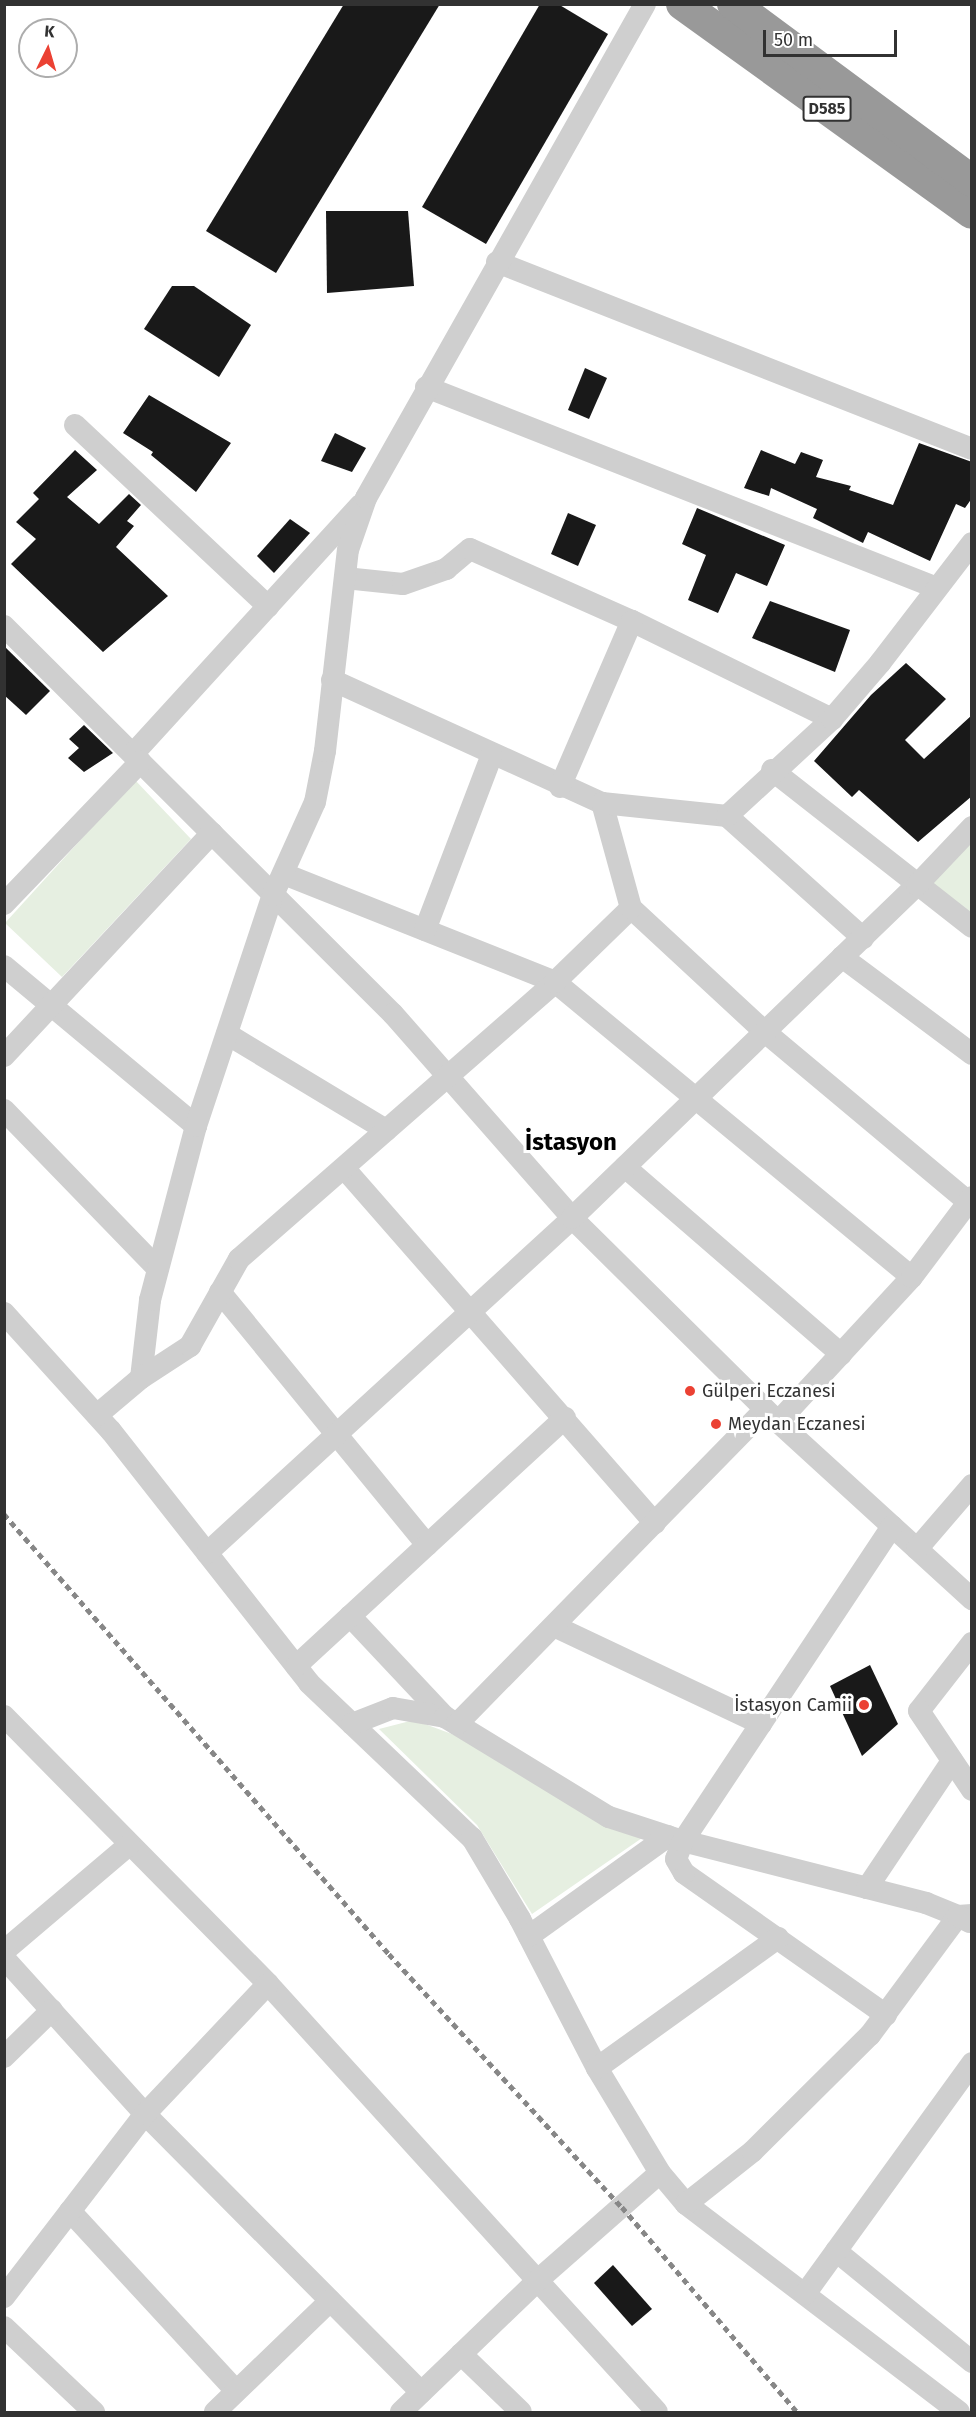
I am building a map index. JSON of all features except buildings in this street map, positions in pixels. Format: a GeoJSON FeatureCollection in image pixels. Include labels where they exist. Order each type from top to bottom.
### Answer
{"type":"FeatureCollection","features":[{"type":"Feature","properties":{"kind":"highway","name":"D585"},"geometry":{"type":"LineString","coordinates":[[682,4],[972,213]]}},
{"type":"Feature","properties":{"kind":"highway","name":"D585"},"geometry":{"type":"LineString","coordinates":[[733,4],[972,181]]}},
{"type":"Feature","properties":{"kind":"street"},"geometry":{"type":"LineString","coordinates":[[141,1378],[150,1300],[196,1126],[273,895],[315,802],[325,751],[348,550],[366,498],[426,387],[645,4]]}},
{"type":"Feature","properties":{"kind":"street"},"geometry":{"type":"LineString","coordinates":[[497,262],[972,449]]}},
{"type":"Feature","properties":{"kind":"street"},"geometry":{"type":"LineString","coordinates":[[426,387],[938,588]]}},
{"type":"Feature","properties":{"kind":"street"},"geometry":{"type":"LineString","coordinates":[[75,425],[268,606]]}},
{"type":"Feature","properties":{"kind":"street"},"geometry":{"type":"LineString","coordinates":[[4,904],[366,498]]}},
{"type":"Feature","properties":{"kind":"street"},"geometry":{"type":"LineString","coordinates":[[727,816],[772,770],[832,719],[972,543]]}},
{"type":"Feature","properties":{"kind":"street"},"geometry":{"type":"LineString","coordinates":[[345,578],[403,584],[446,569],[470,549],[632,621],[832,719]]}},
{"type":"Feature","properties":{"kind":"street"},"geometry":{"type":"LineString","coordinates":[[560,787],[632,621]]}},
{"type":"Feature","properties":{"kind":"street"},"geometry":{"type":"LineString","coordinates":[[4,626],[393,1014],[446,1078],[572,1218],[772,1416],[972,1599]]}},
{"type":"Feature","properties":{"kind":"street"},"geometry":{"type":"LineString","coordinates":[[332,680],[560,787],[602,804],[727,816],[863,938]]}},
{"type":"Feature","properties":{"kind":"street"},"geometry":{"type":"LineString","coordinates":[[425,930],[492,755]]}},
{"type":"Feature","properties":{"kind":"street"},"geometry":{"type":"LineString","coordinates":[[772,770],[972,927]]}},
{"type":"Feature","properties":{"kind":"street"},"geometry":{"type":"LineString","coordinates":[[451,1720],[554,1626],[655,1523],[841,1354],[912,1277],[970,1199],[765,1032],[631,908],[602,804]]}},
{"type":"Feature","properties":{"kind":"street"},"geometry":{"type":"LineString","coordinates":[[207,1553],[572,1218],[863,938],[972,827]]}},
{"type":"Feature","properties":{"kind":"street"},"geometry":{"type":"LineString","coordinates":[[4,1056],[212,834]]}},
{"type":"Feature","properties":{"kind":"street"},"geometry":{"type":"LineString","coordinates":[[284,874],[555,982],[912,1277]]}},
{"type":"Feature","properties":{"kind":"street"},"geometry":{"type":"LineString","coordinates":[[97,1415],[141,1378],[190,1346],[239,1259],[555,982],[631,908]]}},
{"type":"Feature","properties":{"kind":"street"},"geometry":{"type":"LineString","coordinates":[[842,957],[972,1054]]}},
{"type":"Feature","properties":{"kind":"street"},"geometry":{"type":"LineString","coordinates":[[4,966],[51,1008],[196,1126]]}},
{"type":"Feature","properties":{"kind":"street"},"geometry":{"type":"LineString","coordinates":[[227,1034],[386,1130]]}},
{"type":"Feature","properties":{"kind":"street"},"geometry":{"type":"LineString","coordinates":[[4,1110],[158,1269]]}},
{"type":"Feature","properties":{"kind":"street"},"geometry":{"type":"LineString","coordinates":[[625,1167],[841,1354]]}},
{"type":"Feature","properties":{"kind":"street"},"geometry":{"type":"LineString","coordinates":[[344,1168],[472,1310],[655,1523]]}},
{"type":"Feature","properties":{"kind":"street"},"geometry":{"type":"LineString","coordinates":[[220,1292],[427,1545]]}},
{"type":"Feature","properties":{"kind":"street"},"geometry":{"type":"LineString","coordinates":[[4,1313],[97,1415],[296,1666],[352,1724],[472,1838],[529,1936],[597,2068],[660,2173],[686,2204],[959,2412]]}},
{"type":"Feature","properties":{"kind":"street"},"geometry":{"type":"LineString","coordinates":[[296,1666],[565,1418]]}},
{"type":"Feature","properties":{"kind":"street"},"geometry":{"type":"LineString","coordinates":[[917,1550],[972,1485]]}},
{"type":"Feature","properties":{"kind":"street"},"geometry":{"type":"LineString","coordinates":[[529,1936],[676,1839],[760,1724],[892,1526]]}},
{"type":"Feature","properties":{"kind":"street"},"geometry":{"type":"LineString","coordinates":[[350,1616],[451,1720],[609,1817],[676,1839],[926,1903],[967,1918],[886,2015],[753,2151],[686,2204]]}},
{"type":"Feature","properties":{"kind":"street"},"geometry":{"type":"LineString","coordinates":[[554,1626],[760,1724]]}},
{"type":"Feature","properties":{"kind":"street"},"geometry":{"type":"LineString","coordinates":[[972,1643],[920,1711],[972,1790]]}},
{"type":"Feature","properties":{"kind":"street"},"geometry":{"type":"LineString","coordinates":[[352,1724],[393,1708],[451,1720]]}},
{"type":"Feature","properties":{"kind":"street"},"geometry":{"type":"LineString","coordinates":[[4,1716],[129,1845],[268,1983],[657,2412]]}},
{"type":"Feature","properties":{"kind":"street"},"geometry":{"type":"LineString","coordinates":[[867,1888],[952,1761]]}},
{"type":"Feature","properties":{"kind":"street"},"geometry":{"type":"LineString","coordinates":[[676,1839],[676,1859],[684,1873],[886,2015]]}},
{"type":"Feature","properties":{"kind":"street"},"geometry":{"type":"LineString","coordinates":[[4,1951],[129,1845]]}},
{"type":"Feature","properties":{"kind":"street"},"geometry":{"type":"LineString","coordinates":[[597,2068],[778,1938]]}},
{"type":"Feature","properties":{"kind":"street"},"geometry":{"type":"LineString","coordinates":[[4,1958],[146,2114],[421,2392]]}},
{"type":"Feature","properties":{"kind":"street"},"geometry":{"type":"LineString","coordinates":[[4,2297],[146,2114],[268,1983]]}},
{"type":"Feature","properties":{"kind":"street"},"geometry":{"type":"LineString","coordinates":[[4,2057],[51,2010]]}},
{"type":"Feature","properties":{"kind":"street"},"geometry":{"type":"LineString","coordinates":[[805,2294],[972,2063]]}},
{"type":"Feature","properties":{"kind":"street"},"geometry":{"type":"LineString","coordinates":[[401,2412],[538,2280],[660,2173]]}},
{"type":"Feature","properties":{"kind":"street"},"geometry":{"type":"LineString","coordinates":[[70,2211],[235,2390]]}},
{"type":"Feature","properties":{"kind":"street"},"geometry":{"type":"LineString","coordinates":[[836,2251],[972,2362]]}},
{"type":"Feature","properties":{"kind":"street"},"geometry":{"type":"LineString","coordinates":[[215,2412],[235,2390],[330,2301]]}},
{"type":"Feature","properties":{"kind":"street"},"geometry":{"type":"LineString","coordinates":[[4,2327],[94,2412]]}},
{"type":"Feature","properties":{"kind":"street"},"geometry":{"type":"LineString","coordinates":[[461,2354],[521,2412]]}},
{"type":"Feature","properties":{"kind":"shaded area"},"geometry":{"type":"Polygon","coordinates":[[[135,780],[191,839],[62,977],[5,923],[135,780]]]}},
{"type":"Feature","properties":{"kind":"shaded area"},"geometry":{"type":"Polygon","coordinates":[[[971,841],[971,914],[930,882],[971,841]]]}},
{"type":"Feature","properties":{"kind":"shaded area"},"geometry":{"type":"Polygon","coordinates":[[[414,1720],[460,1737],[642,1838],[532,1914],[477,1825],[379,1729],[414,1720]]]}},
{"type":"Feature","properties":{"kind":"railway"},"geometry":{"type":"LineString","coordinates":[[4,1514],[389,1954],[622,2207],[797,2412]]}},
{"type":"Feature","properties":{"kind":"place","name":"Gülperi Eczanesi"},"geometry":{"type":"Point","coordinates":[690,1391]}},
{"type":"Feature","properties":{"kind":"place","name":"Meydan Eczanesi"},"geometry":{"type":"Point","coordinates":[716,1424]}},
{"type":"Feature","properties":{"kind":"place","name":"İstasyon Camii"},"geometry":{"type":"Point","coordinates":[864,1705]}},
{"type":"Feature","properties":{"kind":"district","name":"İstasyon"},"geometry":{"type":"Point","coordinates":[571,1143]}}]}
